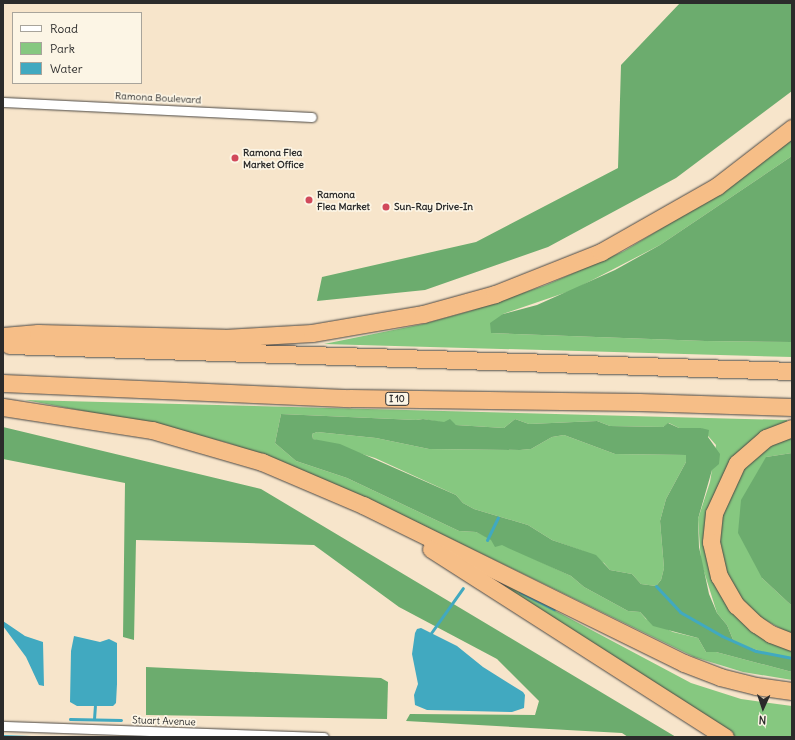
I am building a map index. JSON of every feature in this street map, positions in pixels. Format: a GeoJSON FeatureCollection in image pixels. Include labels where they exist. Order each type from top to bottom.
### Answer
{"type":"FeatureCollection","features":[{"type":"Feature","properties":{"kind":"highway"},"geometry":{"type":"LineString","coordinates":[[3,336],[38,333],[224,338],[312,333],[423,314],[495,294],[601,252],[717,186],[792,128]]}},
{"type":"Feature","properties":{"kind":"highway"},"geometry":{"type":"LineString","coordinates":[[3,345],[792,371]]}},
{"type":"Feature","properties":{"kind":"highway","name":"I 10"},"geometry":{"type":"LineString","coordinates":[[3,383],[350,398],[639,402],[792,407]]}},
{"type":"Feature","properties":{"kind":"highway"},"geometry":{"type":"LineString","coordinates":[[3,407],[152,430],[208,445],[262,462],[363,505],[684,663],[720,677],[792,691]]}},
{"type":"Feature","properties":{"kind":"highway"},"geometry":{"type":"LineString","coordinates":[[792,428],[766,438],[737,463],[714,513],[711,542],[719,576],[736,605],[756,624],[771,634],[792,642]]}},
{"type":"Feature","properties":{"kind":"highway"},"geometry":{"type":"LineString","coordinates":[[363,505],[725,737]]}},
{"type":"Feature","properties":{"kind":"street","name":"Ramona Boulevard"},"geometry":{"type":"LineString","coordinates":[[3,102],[312,117]]}},
{"type":"Feature","properties":{"kind":"street","name":"Stuart Avenue"},"geometry":{"type":"LineString","coordinates":[[3,726],[253,736],[324,737]]}},
{"type":"Feature","properties":{"kind":"green space"},"geometry":{"type":"Polygon","coordinates":[[[680,3],[792,3],[792,91],[676,178],[548,247],[425,290],[317,301],[322,277],[476,242],[618,168],[621,65],[680,3]]]}},
{"type":"Feature","properties":{"kind":"green space"},"geometry":{"type":"Polygon","coordinates":[[[792,138],[792,156],[660,245],[573,290],[503,314],[491,333],[705,341],[792,342],[792,357],[324,344],[423,324],[470,311],[546,285],[624,251],[723,191],[792,138]]]}},
{"type":"Feature","properties":{"kind":"green space"},"geometry":{"type":"Polygon","coordinates":[[[792,156],[792,342],[705,341],[491,333],[490,323],[503,314],[537,305],[615,270],[660,245],[792,156]]]}},
{"type":"Feature","properties":{"kind":"green space"},"geometry":{"type":"Polygon","coordinates":[[[25,400],[787,420],[787,424],[726,469],[713,575],[792,647],[792,658],[768,654],[734,642],[727,625],[717,613],[701,562],[698,519],[710,482],[716,445],[701,428],[679,428],[669,423],[663,427],[610,426],[597,421],[529,424],[515,419],[504,428],[456,425],[423,419],[416,420],[281,414],[275,443],[296,461],[347,478],[459,531],[476,532],[571,576],[584,587],[628,611],[640,612],[646,619],[673,632],[698,638],[706,652],[716,652],[792,672],[792,680],[743,672],[694,657],[375,502],[291,466],[228,443],[163,426],[25,400]]]}},
{"type":"Feature","properties":{"kind":"green space"},"geometry":{"type":"Polygon","coordinates":[[[281,414],[416,420],[423,419],[444,422],[450,419],[456,425],[504,428],[515,419],[529,424],[597,421],[610,426],[663,427],[668,423],[679,428],[701,428],[709,430],[708,437],[720,454],[719,464],[712,470],[698,519],[699,547],[709,594],[717,613],[727,625],[734,642],[768,654],[792,658],[792,672],[716,652],[706,652],[698,638],[653,626],[640,612],[628,611],[584,587],[571,576],[502,545],[495,547],[491,540],[476,532],[459,531],[347,478],[296,461],[275,443],[281,414]],[[317,432],[312,434],[313,439],[340,444],[456,495],[463,503],[474,509],[528,525],[552,540],[596,555],[610,570],[632,574],[641,584],[656,586],[661,580],[664,568],[660,521],[666,499],[686,462],[686,455],[615,454],[564,435],[552,437],[531,449],[520,450],[429,449],[376,438],[317,432]]]}},
{"type":"Feature","properties":{"kind":"green space"},"geometry":{"type":"Polygon","coordinates":[[[3,427],[261,489],[676,737],[628,737],[622,733],[406,721],[410,714],[535,715],[539,701],[497,659],[399,607],[314,545],[136,540],[134,640],[123,637],[125,483],[3,459],[3,427]]]}},
{"type":"Feature","properties":{"kind":"green space"},"geometry":{"type":"Polygon","coordinates":[[[317,432],[376,438],[429,449],[531,449],[552,437],[564,435],[615,454],[686,455],[686,462],[666,499],[660,521],[664,568],[661,580],[656,586],[641,584],[632,574],[610,570],[604,563],[583,551],[552,540],[528,525],[474,509],[463,503],[456,495],[375,458],[313,439],[312,434],[317,432]]]}},
{"type":"Feature","properties":{"kind":"green space"},"geometry":{"type":"Polygon","coordinates":[[[792,435],[792,453],[766,457],[762,578],[792,606],[792,635],[749,611],[728,581],[717,547],[725,495],[752,456],[792,435]]]}},
{"type":"Feature","properties":{"kind":"green space"},"geometry":{"type":"Polygon","coordinates":[[[792,453],[792,606],[762,578],[738,533],[741,500],[766,457],[792,453]]]}},
{"type":"Feature","properties":{"kind":"green space"},"geometry":{"type":"Polygon","coordinates":[[[505,584],[691,683],[741,699],[792,706],[792,737],[731,737],[503,588],[505,584]]]}},
{"type":"Feature","properties":{"kind":"green space"},"geometry":{"type":"Polygon","coordinates":[[[146,667],[381,678],[388,682],[387,719],[146,715],[146,667]]]}},
{"type":"Feature","properties":{"kind":"water"},"geometry":{"type":"Polygon","coordinates":[[[3,621],[25,636],[43,642],[44,686],[39,685],[26,657],[3,626],[3,621]]]}},
{"type":"Feature","properties":{"kind":"water"},"geometry":{"type":"Polygon","coordinates":[[[421,628],[457,646],[483,667],[523,692],[525,695],[524,708],[512,712],[427,710],[415,705],[414,695],[418,684],[412,654],[415,633],[417,629],[421,628]]]}},
{"type":"Feature","properties":{"kind":"water"},"geometry":{"type":"Polygon","coordinates":[[[74,636],[100,642],[109,639],[117,643],[116,703],[113,706],[77,706],[70,702],[71,651],[74,636]]]}},
{"type":"Feature","properties":{"kind":"waterway"},"geometry":{"type":"LineString","coordinates":[[487,540],[498,517]]}},
{"type":"Feature","properties":{"kind":"waterway"},"geometry":{"type":"LineString","coordinates":[[656,586],[680,612],[722,636],[756,651],[792,658]]}},
{"type":"Feature","properties":{"kind":"waterway"},"geometry":{"type":"LineString","coordinates":[[431,633],[463,588]]}},
{"type":"Feature","properties":{"kind":"waterway"},"geometry":{"type":"LineString","coordinates":[[520,592],[554,609]]}},
{"type":"Feature","properties":{"kind":"waterway"},"geometry":{"type":"LineString","coordinates":[[94,719],[95,706]]}},
{"type":"Feature","properties":{"kind":"waterway"},"geometry":{"type":"LineString","coordinates":[[70,719],[121,720]]}},
{"type":"Feature","properties":{"kind":"waterway"},"geometry":{"type":"LineString","coordinates":[[3,736],[31,737]]}},
{"type":"Feature","properties":{"kind":"place","name":"Ramona Flea Market Office"},"geometry":{"type":"Point","coordinates":[235,158]}},
{"type":"Feature","properties":{"kind":"place","name":"Ramona Flea Market"},"geometry":{"type":"Point","coordinates":[309,200]}},
{"type":"Feature","properties":{"kind":"place","name":"Sun-Ray Drive-In"},"geometry":{"type":"Point","coordinates":[386,207]}}]}
